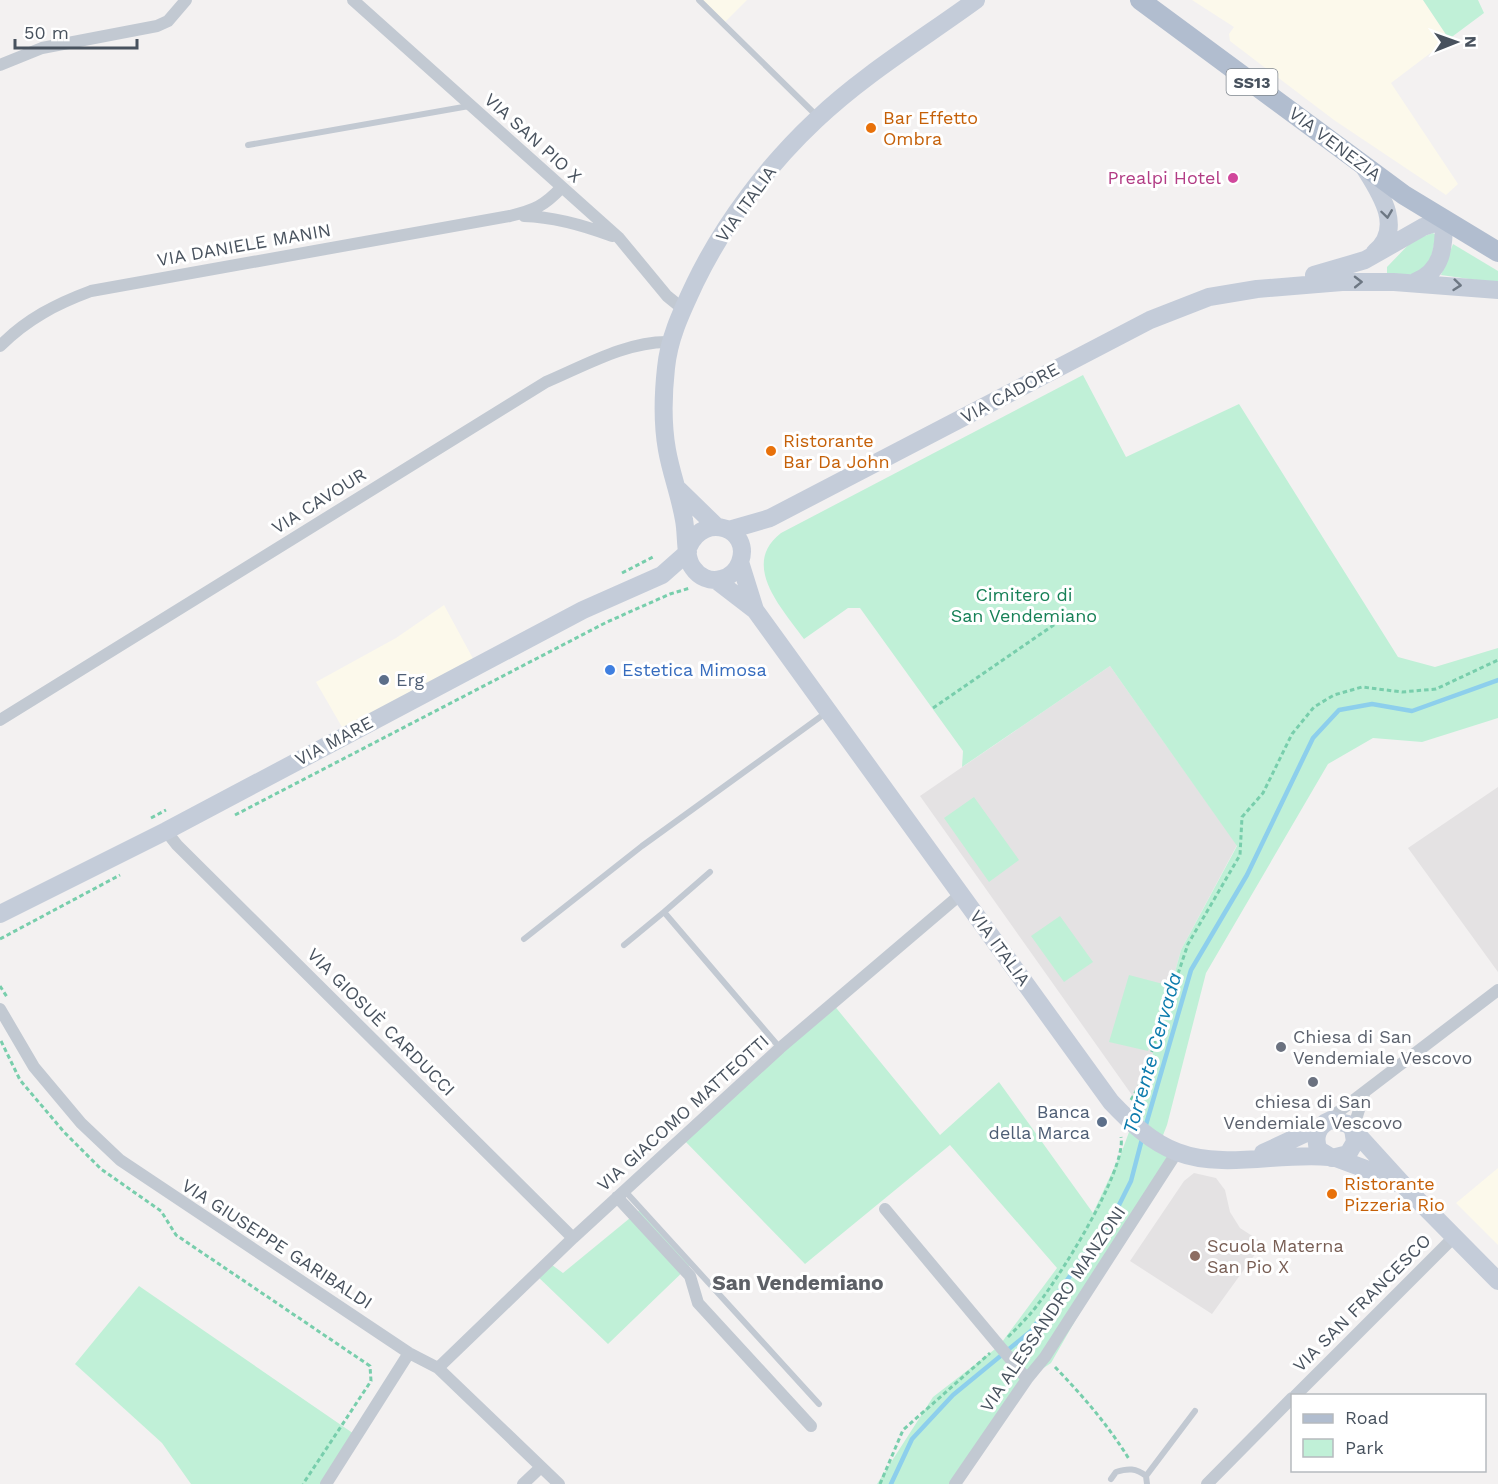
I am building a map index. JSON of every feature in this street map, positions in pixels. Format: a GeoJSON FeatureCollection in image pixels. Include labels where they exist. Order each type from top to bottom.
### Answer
{"type":"FeatureCollection","features":[{"type":"Feature","properties":{"kind":"main road","name":"VIA ITALIA"},"geometry":{"type":"LineString","coordinates":[[688,549],[679,490],[667,452],[663,391],[669,342],[716,245],[763,178],[818,118],[976,0]]}},
{"type":"Feature","properties":{"kind":"main road","name":"VIA VENEZIA"},"geometry":{"type":"LineString","coordinates":[[1140,0],[1363,166],[1444,220]]}},
{"type":"Feature","properties":{"kind":"main road"},"geometry":{"type":"LineString","coordinates":[[1363,166],[1381,193],[1388,223],[1385,241],[1365,260]]}},
{"type":"Feature","properties":{"kind":"main road"},"geometry":{"type":"LineString","coordinates":[[1257,289],[1365,260],[1423,227],[1444,220],[1440,261],[1427,278],[1415,282]]}},
{"type":"Feature","properties":{"kind":"main road","name":"SS13"},"geometry":{"type":"LineString","coordinates":[[1444,220],[1498,252]]}},
{"type":"Feature","properties":{"kind":"main road"},"geometry":{"type":"LineString","coordinates":[[1257,289],[1342,282],[1415,282],[1498,290]]}},
{"type":"Feature","properties":{"kind":"main road","name":"VIA CADORE"},"geometry":{"type":"LineString","coordinates":[[688,549],[699,531],[770,518],[1150,320],[1209,297],[1257,289]]}},
{"type":"Feature","properties":{"kind":"main road","name":"VIA ITALIA"},"geometry":{"type":"LineString","coordinates":[[679,490],[723,528]]}},
{"type":"Feature","properties":{"kind":"main road","name":"VIA CADORE"},"geometry":{"type":"LineString","coordinates":[[716,580],[731,574],[741,556],[770,518]]}},
{"type":"Feature","properties":{"kind":"main road"},"geometry":{"type":"LineString","coordinates":[[723,528],[740,542],[741,556]]}},
{"type":"Feature","properties":{"kind":"main road"},"geometry":{"type":"LineString","coordinates":[[688,549],[689,560],[698,580],[716,580]]}},
{"type":"Feature","properties":{"kind":"main road","name":"VIA MARE"},"geometry":{"type":"LineString","coordinates":[[3,915],[583,610],[662,574],[688,549]]}},
{"type":"Feature","properties":{"kind":"main road","name":"VIA ITALIA"},"geometry":{"type":"LineString","coordinates":[[741,556],[755,610]]}},
{"type":"Feature","properties":{"kind":"main road","name":"VIA MARE"},"geometry":{"type":"LineString","coordinates":[[662,574],[698,580]]}},
{"type":"Feature","properties":{"kind":"main road","name":"VIA ITALIA"},"geometry":{"type":"LineString","coordinates":[[716,580],[755,610],[1111,1102],[1128,1119],[1160,1143],[1177,1152],[1195,1157],[1332,1158]]}},
{"type":"Feature","properties":{"kind":"main road"},"geometry":{"type":"LineString","coordinates":[[1250,1158],[1323,1124],[1343,1121],[1498,1281]]}},
{"type":"Feature","properties":{"kind":"main road"},"geometry":{"type":"LineString","coordinates":[[1323,1124],[1316,1144],[1332,1158],[1379,1174],[1409,1191]]}},
{"type":"Feature","properties":{"kind":"main road"},"geometry":{"type":"LineString","coordinates":[[1332,1158],[1348,1154],[1355,1136],[1353,1129]]}},
{"type":"Feature","properties":{"kind":"street"},"geometry":{"type":"LineString","coordinates":[[0,65],[42,48],[157,26],[172,17],[186,0]]}},
{"type":"Feature","properties":{"kind":"street","name":"VIA SAN PIO X"},"geometry":{"type":"LineString","coordinates":[[353,0],[619,238],[667,296],[683,309]]}},
{"type":"Feature","properties":{"kind":"street","name":"VIA DANIELE MANIN"},"geometry":{"type":"LineString","coordinates":[[0,346],[16,330],[40,313],[91,291],[510,216],[535,210],[546,203],[562,187]]}},
{"type":"Feature","properties":{"kind":"street"},"geometry":{"type":"LineString","coordinates":[[547,217],[572,213],[578,202]]}},
{"type":"Feature","properties":{"kind":"street","name":"VIA DANIELE MANIN"},"geometry":{"type":"LineString","coordinates":[[510,216],[547,217],[579,224],[619,238]]}},
{"type":"Feature","properties":{"kind":"street","name":"VIA CAVOUR"},"geometry":{"type":"LineString","coordinates":[[0,720],[546,382],[628,348],[652,342],[669,342]]}},
{"type":"Feature","properties":{"kind":"street","name":"VIA GIOSUÈ CARDUCCI"},"geometry":{"type":"LineString","coordinates":[[165,831],[573,1238]]}},
{"type":"Feature","properties":{"kind":"street","name":"VIA GIACOMO MATTEOTTI"},"geometry":{"type":"LineString","coordinates":[[438,1368],[573,1238],[780,1048],[961,894]]}},
{"type":"Feature","properties":{"kind":"street"},"geometry":{"type":"LineString","coordinates":[[1323,1124],[1365,1093],[1415,1051],[1498,990]]}},
{"type":"Feature","properties":{"kind":"street","name":"VIA GIUSEPPE GARIBALDI"},"geometry":{"type":"LineString","coordinates":[[0,1009],[34,1067],[81,1123],[120,1160],[409,1353],[438,1368],[559,1484]]}},
{"type":"Feature","properties":{"kind":"street"},"geometry":{"type":"LineString","coordinates":[[1353,1129],[1365,1093]]}},
{"type":"Feature","properties":{"kind":"street","name":"VIA ALESSANDRO MANZONI"},"geometry":{"type":"LineString","coordinates":[[955,1484],[1027,1379],[1045,1357],[1177,1152]]}},
{"type":"Feature","properties":{"kind":"street"},"geometry":{"type":"LineString","coordinates":[[621,1194],[690,1276],[698,1303],[812,1426]]}},
{"type":"Feature","properties":{"kind":"street"},"geometry":{"type":"LineString","coordinates":[[885,1209],[1027,1379]]}},
{"type":"Feature","properties":{"kind":"street","name":"VIA SAN FRANCESCO"},"geometry":{"type":"LineString","coordinates":[[1297,1394],[1455,1236]]}},
{"type":"Feature","properties":{"kind":"street"},"geometry":{"type":"LineString","coordinates":[[326,1484],[409,1353]]}},
{"type":"Feature","properties":{"kind":"street","name":"VIA SAN FRANCESCO"},"geometry":{"type":"LineString","coordinates":[[1207,1484],[1291,1400]]}},
{"type":"Feature","properties":{"kind":"street"},"geometry":{"type":"LineString","coordinates":[[523,1484],[541,1467]]}},
{"type":"Feature","properties":{"kind":"lane"},"geometry":{"type":"LineString","coordinates":[[699,0],[818,118]]}},
{"type":"Feature","properties":{"kind":"lane"},"geometry":{"type":"LineString","coordinates":[[248,145],[469,106]]}},
{"type":"Feature","properties":{"kind":"lane"},"geometry":{"type":"LineString","coordinates":[[524,939],[642,846],[827,711]]}},
{"type":"Feature","properties":{"kind":"lane"},"geometry":{"type":"LineString","coordinates":[[624,945],[710,872]]}},
{"type":"Feature","properties":{"kind":"lane"},"geometry":{"type":"LineString","coordinates":[[664,912],[780,1048]]}},
{"type":"Feature","properties":{"kind":"lane"},"geometry":{"type":"LineString","coordinates":[[621,1194],[819,1404]]}},
{"type":"Feature","properties":{"kind":"lane"},"geometry":{"type":"LineString","coordinates":[[1147,1484],[1146,1476],[1195,1411]]}},
{"type":"Feature","properties":{"kind":"lane"},"geometry":{"type":"LineString","coordinates":[[1110,1479],[1122,1470],[1138,1470],[1146,1476]]}},
{"type":"Feature","properties":{"kind":"path"},"geometry":{"type":"LineString","coordinates":[[230,818],[607,622],[698,580]]}},
{"type":"Feature","properties":{"kind":"path"},"geometry":{"type":"LineString","coordinates":[[933,708],[1058,622]]}},
{"type":"Feature","properties":{"kind":"path"},"geometry":{"type":"LineString","coordinates":[[880,1484],[903,1430],[999,1346],[1032,1312],[1103,1200],[1122,1150],[1119,1131],[1128,1119],[1188,944],[1240,855],[1242,817],[1263,793],[1292,734],[1314,707],[1334,695],[1362,687],[1402,692],[1436,689],[1498,660]]}},
{"type":"Feature","properties":{"kind":"path"},"geometry":{"type":"LineString","coordinates":[[0,939],[129,870]]}},
{"type":"Feature","properties":{"kind":"path"},"geometry":{"type":"LineString","coordinates":[[0,1039],[20,1080],[64,1132],[101,1169],[161,1210],[176,1235],[370,1366],[371,1381],[303,1484]]}},
{"type":"Feature","properties":{"kind":"path"},"geometry":{"type":"LineString","coordinates":[[1045,1357],[1079,1390],[1116,1436],[1138,1470]]}},
{"type":"Feature","properties":{"kind":"shaded area"},"geometry":{"type":"Polygon","coordinates":[[[699,0],[747,0],[723,24],[699,0]]]}},
{"type":"Feature","properties":{"kind":"shaded area"},"geometry":{"type":"Polygon","coordinates":[[[1192,0],[1423,0],[1449,39],[1391,83],[1458,184],[1446,195],[1334,120],[1230,41],[1229,34],[1234,27],[1192,0]]]}},
{"type":"Feature","properties":{"kind":"shaded area"},"geometry":{"type":"Polygon","coordinates":[[[444,605],[477,666],[346,734],[316,682],[396,638],[444,605]]]}},
{"type":"Feature","properties":{"kind":"shaded area"},"geometry":{"type":"Polygon","coordinates":[[[1110,666],[1237,845],[1181,950],[1139,1105],[920,796],[1110,666]]]}},
{"type":"Feature","properties":{"kind":"shaded area"},"geometry":{"type":"Polygon","coordinates":[[[1498,787],[1498,972],[1408,848],[1498,787]]]}},
{"type":"Feature","properties":{"kind":"shaded area"},"geometry":{"type":"Polygon","coordinates":[[[1498,1168],[1498,1245],[1456,1203],[1498,1168]]]}},
{"type":"Feature","properties":{"kind":"shaded area"},"geometry":{"type":"Polygon","coordinates":[[[1194,1173],[1216,1178],[1225,1190],[1230,1212],[1240,1228],[1260,1241],[1256,1253],[1212,1314],[1130,1261],[1184,1181],[1194,1173]]]}},
{"type":"Feature","properties":{"kind":"green space"},"geometry":{"type":"Polygon","coordinates":[[[1423,0],[1478,0],[1484,13],[1449,39],[1423,0]]]}},
{"type":"Feature","properties":{"kind":"green space"},"geometry":{"type":"Polygon","coordinates":[[[1433,233],[1436,235],[1430,263],[1414,275],[1387,273],[1387,267],[1413,240],[1433,233]]]}},
{"type":"Feature","properties":{"kind":"green space"},"geometry":{"type":"Polygon","coordinates":[[[1453,244],[1498,271],[1498,283],[1441,275],[1453,244]]]}},
{"type":"Feature","properties":{"kind":"green space","name":"Cimitero di San Vendemiano"},"geometry":{"type":"Polygon","coordinates":[[[1083,375],[1126,457],[1239,404],[1398,657],[1435,667],[1498,648],[1498,718],[1422,742],[1373,738],[1328,764],[1206,973],[1167,1125],[1160,1143],[1177,1152],[1115,1251],[1051,1363],[1027,1379],[955,1484],[877,1484],[933,1397],[999,1346],[1057,1268],[950,1145],[805,1264],[682,1138],[833,1004],[940,1135],[999,1082],[1093,1213],[1122,1151],[1139,1105],[1181,950],[1237,846],[1110,666],[962,767],[963,751],[860,608],[848,608],[804,639],[785,614],[769,586],[764,572],[764,559],[769,545],[781,533],[1083,375]]]}},
{"type":"Feature","properties":{"kind":"green space"},"geometry":{"type":"Polygon","coordinates":[[[974,797],[1019,860],[989,882],[944,818],[974,797]]]}},
{"type":"Feature","properties":{"kind":"green space"},"geometry":{"type":"Polygon","coordinates":[[[1060,916],[1093,962],[1064,982],[1031,936],[1060,916]]]}},
{"type":"Feature","properties":{"kind":"green space"},"geometry":{"type":"Polygon","coordinates":[[[1129,975],[1167,985],[1148,1051],[1109,1042],[1129,975]]]}},
{"type":"Feature","properties":{"kind":"green space"},"geometry":{"type":"Polygon","coordinates":[[[641,1209],[691,1264],[608,1344],[535,1274],[548,1262],[563,1273],[641,1209]]]}},
{"type":"Feature","properties":{"kind":"green space"},"geometry":{"type":"Polygon","coordinates":[[[139,1286],[357,1436],[326,1484],[191,1484],[162,1443],[75,1364],[139,1286]]]}},
{"type":"Feature","properties":{"kind":"waterway","name":"Torrente Cervada"},"geometry":{"type":"LineString","coordinates":[[1145,1128],[1191,970],[1247,875],[1313,738],[1339,710],[1372,704],[1412,711],[1498,680]]}},
{"type":"Feature","properties":{"kind":"waterway","name":"Torrente Cervada"},"geometry":{"type":"LineString","coordinates":[[891,1484],[912,1439],[953,1395],[1031,1331],[1116,1211],[1131,1181],[1142,1139]]}},
{"type":"Feature","properties":{"kind":"place","name":"Bar Effetto Ombra"},"geometry":{"type":"Point","coordinates":[871,128]}},
{"type":"Feature","properties":{"kind":"place","name":"Prealpi Hotel"},"geometry":{"type":"Point","coordinates":[1233,178]}},
{"type":"Feature","properties":{"kind":"place","name":"Ristorante Bar Da John"},"geometry":{"type":"Point","coordinates":[771,451]}},
{"type":"Feature","properties":{"kind":"place","name":"Estetica Mimosa"},"geometry":{"type":"Point","coordinates":[610,670]}},
{"type":"Feature","properties":{"kind":"place","name":"Erg"},"geometry":{"type":"Point","coordinates":[384,680]}},
{"type":"Feature","properties":{"kind":"place","name":"Chiesa di San Vendemiale Vescovo"},"geometry":{"type":"Point","coordinates":[1281,1047]}},
{"type":"Feature","properties":{"kind":"place","name":"chiesa di San Vendemiale Vescovo"},"geometry":{"type":"Point","coordinates":[1313,1082]}},
{"type":"Feature","properties":{"kind":"place","name":"Banca della Marca"},"geometry":{"type":"Point","coordinates":[1102,1122]}},
{"type":"Feature","properties":{"kind":"place","name":"Ristorante Pizzeria Rio"},"geometry":{"type":"Point","coordinates":[1332,1194]}},
{"type":"Feature","properties":{"kind":"place","name":"Scuola Materna San Pio X"},"geometry":{"type":"Point","coordinates":[1195,1256]}},
{"type":"Feature","properties":{"kind":"district","name":"San Vendemiano"},"geometry":{"type":"Point","coordinates":[798,1283]}}]}
